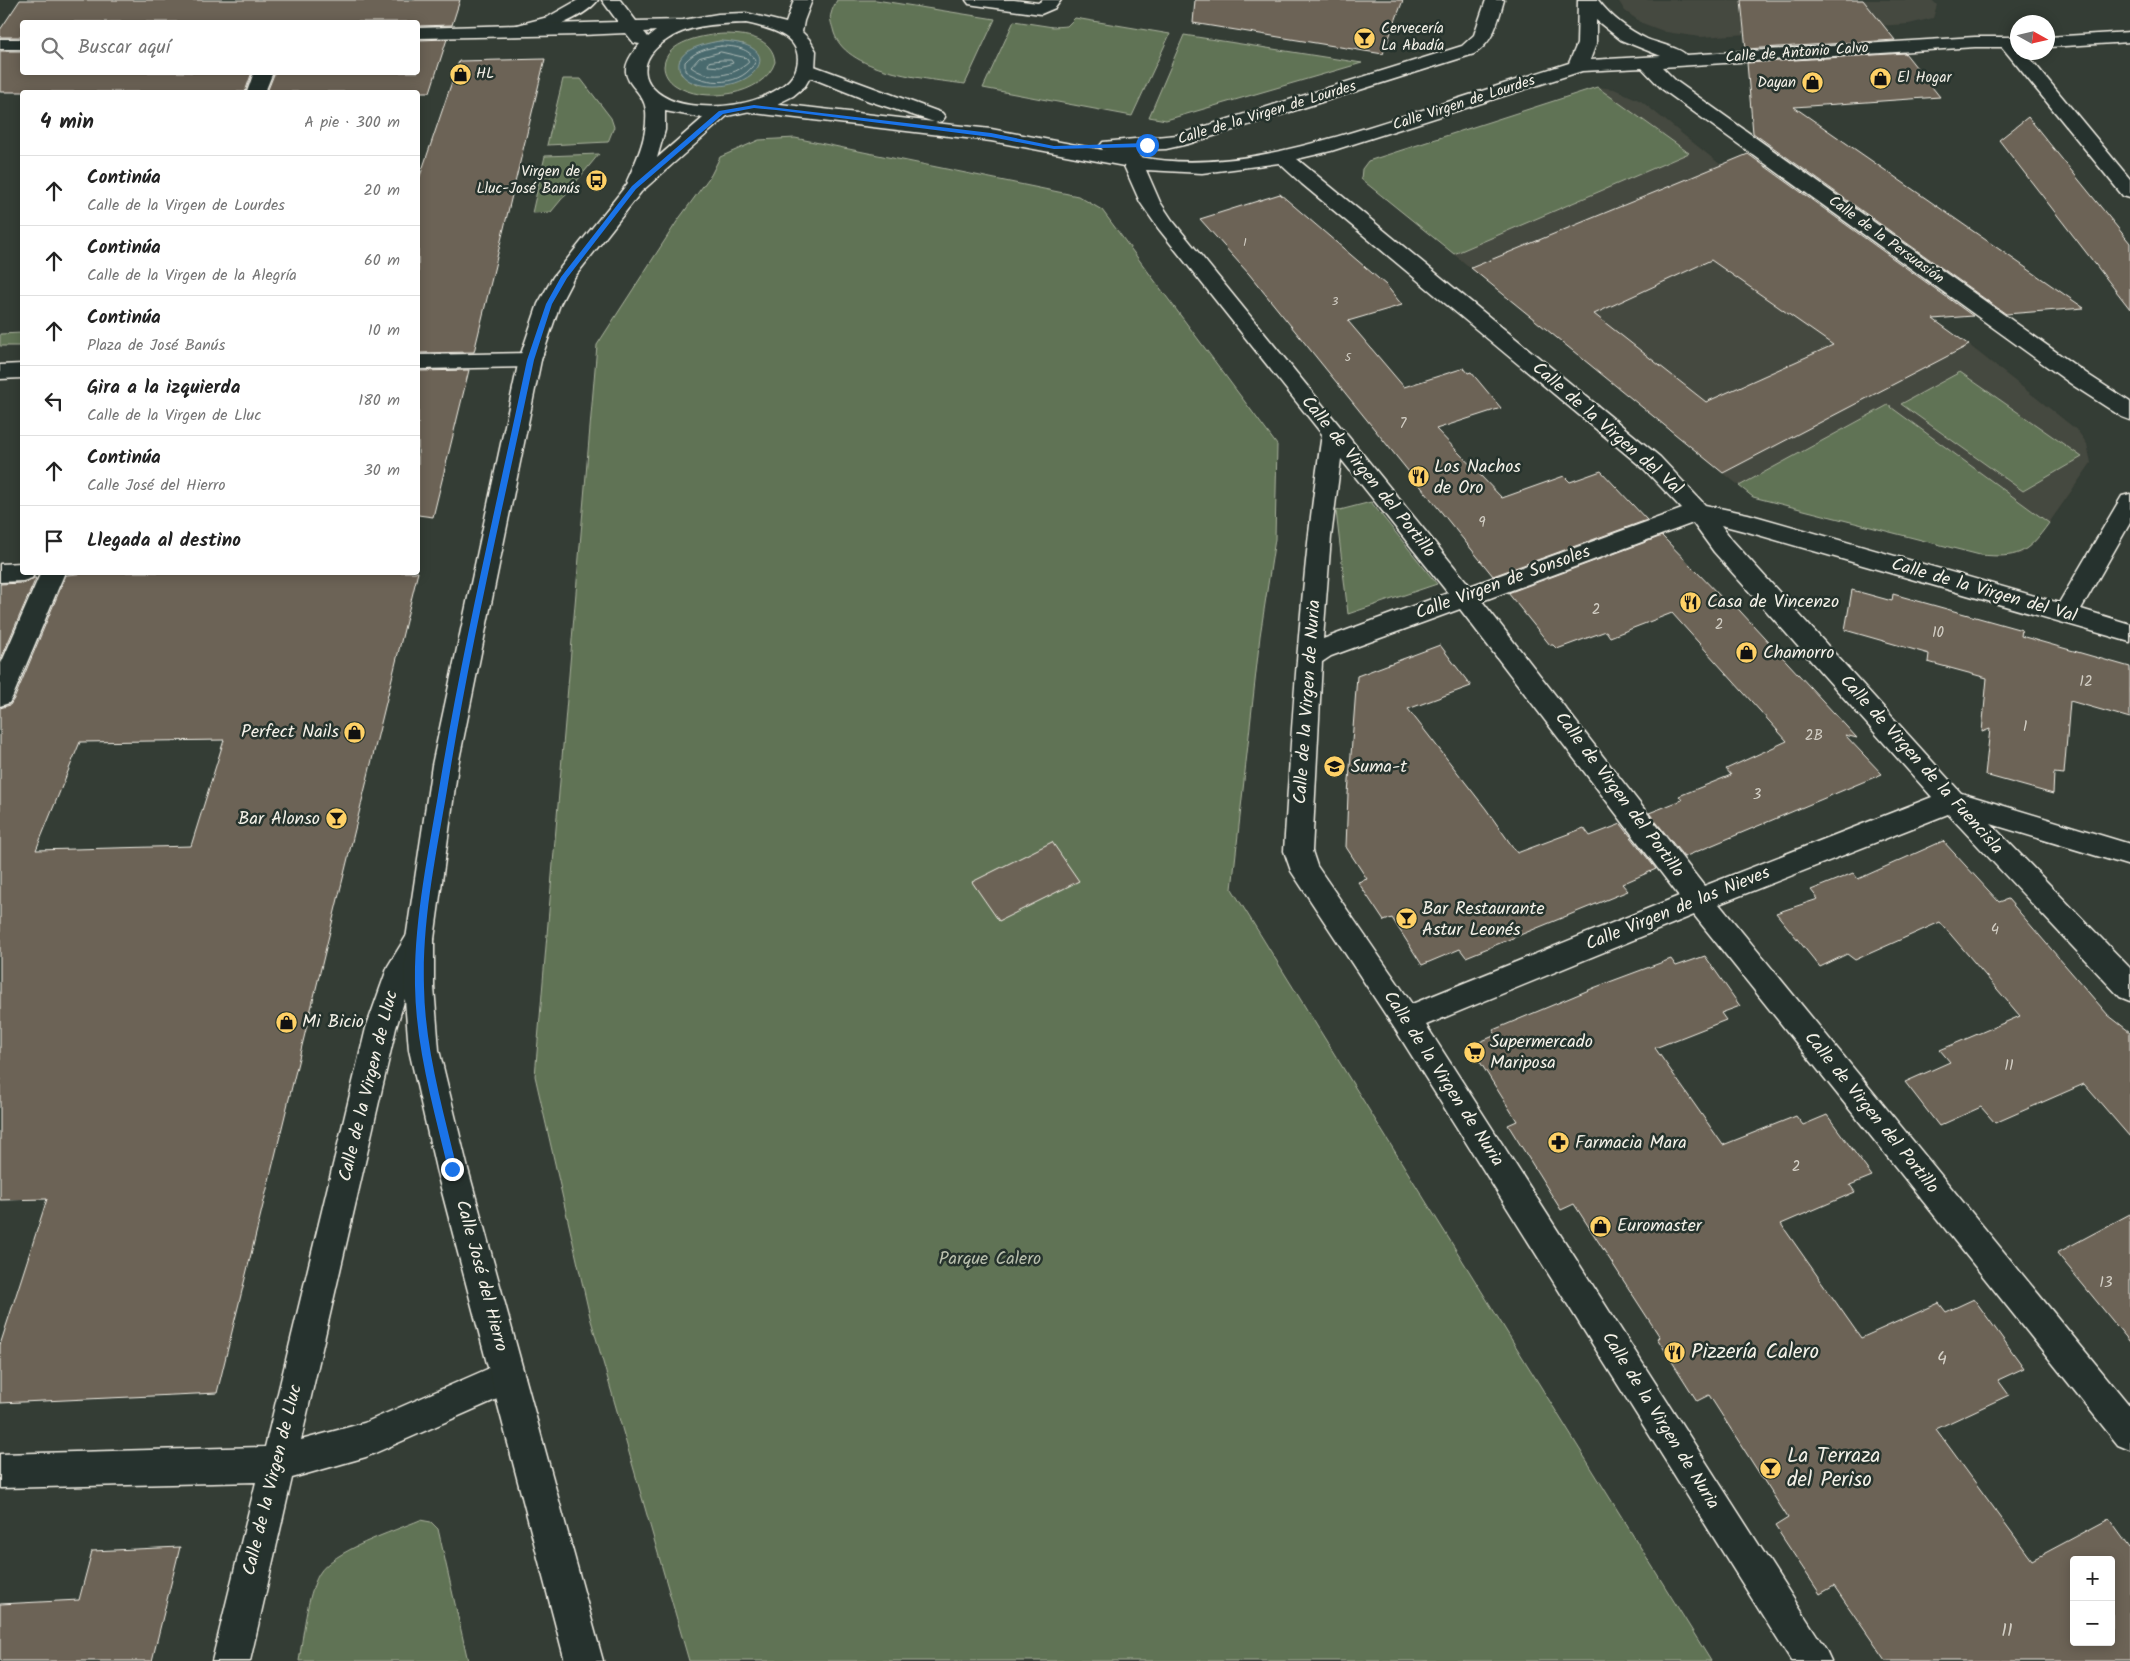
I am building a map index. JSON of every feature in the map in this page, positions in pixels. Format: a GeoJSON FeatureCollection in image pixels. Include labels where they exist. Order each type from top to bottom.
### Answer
{"type":"FeatureCollection","features":[{"type":"Feature","properties":{"kind":"street"},"geometry":{"type":"LineString","coordinates":[[516,31],[550,24],[573,13],[589,0]]}},
{"type":"Feature","properties":{"kind":"street"},"geometry":{"type":"LineString","coordinates":[[611,0],[646,48]]}},
{"type":"Feature","properties":{"kind":"street"},"geometry":{"type":"LineString","coordinates":[[793,34],[794,21],[804,0]]}},
{"type":"Feature","properties":{"kind":"street"},"geometry":{"type":"LineString","coordinates":[[975,0],[1041,9],[1052,0]]}},
{"type":"Feature","properties":{"kind":"street","name":"Calle de la Virgen de Lourdes"},"geometry":{"type":"LineString","coordinates":[[1129,154],[1181,140],[1468,50],[1477,46],[1484,36],[1495,0]]}},
{"type":"Feature","properties":{"kind":"street"},"geometry":{"type":"LineString","coordinates":[[1588,0],[1604,20],[1620,32],[1658,50],[1696,60]]}},
{"type":"Feature","properties":{"kind":"street"},"geometry":{"type":"LineString","coordinates":[[1576,67],[1587,49],[1588,0]]}},
{"type":"Feature","properties":{"kind":"street"},"geometry":{"type":"LineString","coordinates":[[754,107],[785,93],[798,82],[806,69],[808,60],[806,49],[793,34],[773,24],[730,10],[674,29],[657,38],[638,59],[637,80],[643,90],[653,99],[684,110],[721,112],[754,107],[991,135]]}},
{"type":"Feature","properties":{"kind":"street"},"geometry":{"type":"LineString","coordinates":[[420,33],[582,30],[694,22]]}},
{"type":"Feature","properties":{"kind":"street"},"geometry":{"type":"LineString","coordinates":[[582,30],[646,48]]}},
{"type":"Feature","properties":{"kind":"street"},"geometry":{"type":"LineString","coordinates":[[2055,42],[2130,37]]}},
{"type":"Feature","properties":{"kind":"street","name":"Calle de Antonio Calvo"},"geometry":{"type":"LineString","coordinates":[[1576,67],[1592,64],[1696,60],[1975,42],[2010,42]]}},
{"type":"Feature","properties":{"kind":"street"},"geometry":{"type":"LineString","coordinates":[[0,44],[20,44]]}},
{"type":"Feature","properties":{"kind":"street"},"geometry":{"type":"LineString","coordinates":[[2026,60],[2130,192]]}},
{"type":"Feature","properties":{"kind":"street","name":"Calle de la Persuasión"},"geometry":{"type":"LineString","coordinates":[[1646,62],[1677,90],[2082,382],[2130,412]]}},
{"type":"Feature","properties":{"kind":"street","name":"Calle Virgen de Lourdes"},"geometry":{"type":"LineString","coordinates":[[1284,157],[1324,147],[1576,67]]}},
{"type":"Feature","properties":{"kind":"street"},"geometry":{"type":"LineString","coordinates":[[806,69],[876,97],[991,135]]}},
{"type":"Feature","properties":{"kind":"street"},"geometry":{"type":"LineString","coordinates":[[257,90],[263,75]]}},
{"type":"Feature","properties":{"kind":"street","name":"Calle de la Virgen de Lluc"},"geometry":{"type":"LineString","coordinates":[[634,188],[646,159],[655,128],[658,110],[653,99]]}},
{"type":"Feature","properties":{"kind":"street","name":"Calle de la Virgen de Lluc"},"geometry":{"type":"LineString","coordinates":[[231,1661],[250,1575],[391,994],[398,975],[420,939],[445,765],[530,360],[543,318],[554,293],[564,277],[634,188],[721,112]]}},
{"type":"Feature","properties":{"kind":"street","name":"Calle de la Virgen de Lourdes"},"geometry":{"type":"LineString","coordinates":[[991,135],[1054,148],[1129,154],[1154,166],[1202,167],[1284,157]]}},
{"type":"Feature","properties":{"kind":"street","name":"Calle de Virgen del Portillo"},"geometry":{"type":"LineString","coordinates":[[1129,154],[1150,202],[1165,224],[1465,597],[1698,900],[2130,1433]]}},
{"type":"Feature","properties":{"kind":"street","name":"Calle de la Virgen del Val"},"geometry":{"type":"LineString","coordinates":[[1284,157],[1309,180],[1652,462],[1699,512],[1748,523],[2130,633]]}},
{"type":"Feature","properties":{"kind":"street"},"geometry":{"type":"LineString","coordinates":[[420,362],[530,360]]}},
{"type":"Feature","properties":{"kind":"street"},"geometry":{"type":"LineString","coordinates":[[0,372],[20,371]]}},
{"type":"Feature","properties":{"kind":"street","name":"Calle de la Virgen de Nuria"},"geometry":{"type":"LineString","coordinates":[[1333,434],[1326,474],[1309,658],[1298,850],[1305,871],[1406,1020],[1812,1661]]}},
{"type":"Feature","properties":{"kind":"street"},"geometry":{"type":"LineString","coordinates":[[2065,614],[2130,502]]}},
{"type":"Feature","properties":{"kind":"street","name":"Calle Virgen de Sonsoles"},"geometry":{"type":"LineString","coordinates":[[1309,658],[1322,649],[1699,512]]}},
{"type":"Feature","properties":{"kind":"street","name":"Calle de Virgen de la Fuencisla"},"geometry":{"type":"LineString","coordinates":[[1699,512],[1723,546],[1952,801],[2130,988]]}},
{"type":"Feature","properties":{"kind":"street"},"geometry":{"type":"LineString","coordinates":[[0,573],[20,572]]}},
{"type":"Feature","properties":{"kind":"street"},"geometry":{"type":"LineString","coordinates":[[0,696],[52,575]]}},
{"type":"Feature","properties":{"kind":"street"},"geometry":{"type":"LineString","coordinates":[[1952,801],[2130,855]]}},
{"type":"Feature","properties":{"kind":"street","name":"Calle Virgen de las Nieves"},"geometry":{"type":"LineString","coordinates":[[1406,1020],[1698,900],[1952,801]]}},
{"type":"Feature","properties":{"kind":"street","name":"Calle José del Hierro"},"geometry":{"type":"LineString","coordinates":[[420,939],[419,987],[424,1050],[452,1169],[584,1661]]}},
{"type":"Feature","properties":{"kind":"street"},"geometry":{"type":"LineString","coordinates":[[0,1471],[278,1464],[366,1440],[508,1377]]}},
{"type":"Feature","properties":{"kind":"shaded area"},"geometry":{"type":"Polygon","coordinates":[[[1618,0],[1932,0],[1937,5],[1933,18],[1909,24],[1700,37],[1666,32],[1642,23],[1625,11],[1618,0]]]}},
{"type":"Feature","properties":{"kind":"shaded area"},"geometry":{"type":"Polygon","coordinates":[[[1597,87],[1614,89],[1641,101],[1721,165],[1969,345],[2077,430],[2087,444],[2091,463],[2037,540],[2021,554],[2000,557],[1980,555],[1753,497],[1528,315],[1532,313],[1492,280],[1488,282],[1361,179],[1362,169],[1368,161],[1597,87]]]}},
{"type":"Feature","properties":{"kind":"green space"},"geometry":{"type":"Polygon","coordinates":[[[837,0],[876,0],[995,19],[965,84],[889,71],[869,64],[852,55],[840,44],[831,24],[830,16],[837,0]]]}},
{"type":"Feature","properties":{"kind":"green space"},"geometry":{"type":"Polygon","coordinates":[[[1075,18],[1170,34],[1132,116],[983,88],[1014,21],[1053,27],[1067,26],[1075,18]]]}},
{"type":"Feature","properties":{"kind":"green space"},"geometry":{"type":"Polygon","coordinates":[[[716,35],[748,36],[763,42],[769,47],[775,62],[769,74],[759,83],[746,89],[716,95],[687,91],[675,85],[669,79],[664,69],[666,57],[671,51],[687,41],[716,35]],[[720,41],[694,49],[680,59],[681,74],[698,85],[744,44],[720,41]]]}},
{"type":"Feature","properties":{"kind":"green space"},"geometry":{"type":"Polygon","coordinates":[[[1184,35],[1362,63],[1166,120],[1149,117],[1184,35]]]}},
{"type":"Feature","properties":{"kind":"green space"},"geometry":{"type":"Polygon","coordinates":[[[563,79],[581,79],[611,118],[614,127],[608,142],[547,145],[563,79]]]}},
{"type":"Feature","properties":{"kind":"green space"},"geometry":{"type":"Polygon","coordinates":[[[1597,87],[1689,153],[1454,254],[1361,179],[1362,169],[1368,161],[1597,87]]]}},
{"type":"Feature","properties":{"kind":"green space","name":"Parque Calero"},"geometry":{"type":"Polygon","coordinates":[[[795,138],[1078,196],[1102,210],[1277,445],[1275,539],[1260,636],[1232,889],[1711,1661],[689,1661],[590,1317],[535,1076],[597,345],[678,220],[711,175],[720,157],[759,140],[795,138]]]}},
{"type":"Feature","properties":{"kind":"green space"},"geometry":{"type":"Polygon","coordinates":[[[599,154],[551,212],[532,213],[545,156],[599,154]]]}},
{"type":"Feature","properties":{"kind":"green space"},"geometry":{"type":"Polygon","coordinates":[[[20,333],[20,346],[0,346],[0,334],[20,333]]]}},
{"type":"Feature","properties":{"kind":"green space"},"geometry":{"type":"Polygon","coordinates":[[[1960,372],[2082,457],[2023,491],[1901,404],[1960,372]]]}},
{"type":"Feature","properties":{"kind":"green space"},"geometry":{"type":"Polygon","coordinates":[[[1888,405],[2049,523],[2034,542],[2027,548],[2012,555],[1980,555],[1753,497],[1739,486],[1888,405]]]}},
{"type":"Feature","properties":{"kind":"green space"},"geometry":{"type":"Polygon","coordinates":[[[1371,502],[1437,584],[1348,614],[1336,511],[1371,502]]]}},
{"type":"Feature","properties":{"kind":"green space"},"geometry":{"type":"Polygon","coordinates":[[[420,1520],[431,1522],[438,1529],[468,1661],[299,1661],[311,1593],[319,1574],[337,1557],[350,1550],[420,1520]]]}},
{"type":"Feature","properties":{"kind":"water"},"geometry":{"type":"Polygon","coordinates":[[[720,41],[742,44],[755,50],[760,58],[758,67],[750,76],[738,82],[721,86],[689,81],[680,71],[679,64],[681,58],[692,49],[720,41]]]}},
{"type":"Feature","properties":{"kind":"building"},"geometry":{"type":"Polygon","coordinates":[[[20,0],[460,0],[452,25],[420,26],[420,20],[20,20],[20,37],[0,37],[0,30],[20,0]]]}},
{"type":"Feature","properties":{"kind":"building"},"geometry":{"type":"Polygon","coordinates":[[[1195,0],[1403,0],[1383,54],[1193,23],[1195,0]]]}},
{"type":"Feature","properties":{"kind":"building"},"geometry":{"type":"Polygon","coordinates":[[[1741,0],[1863,0],[1895,40],[1746,49],[1741,0]]]}},
{"type":"Feature","properties":{"kind":"building"},"geometry":{"type":"Polygon","coordinates":[[[447,39],[430,92],[420,92],[420,90],[268,90],[274,75],[420,75],[420,40],[447,39]]]}},
{"type":"Feature","properties":{"kind":"building"},"geometry":{"type":"Polygon","coordinates":[[[0,51],[20,51],[20,75],[251,75],[246,90],[20,90],[20,92],[0,92],[0,51]]]}},
{"type":"Feature","properties":{"kind":"building"},"geometry":{"type":"Polygon","coordinates":[[[1905,53],[1940,97],[1794,107],[2084,308],[2006,314],[1753,133],[1747,63],[1905,53]]]}},
{"type":"Feature","properties":{"kind":"building"},"geometry":{"type":"Polygon","coordinates":[[[545,59],[474,352],[420,353],[420,176],[459,61],[545,59]]]}},
{"type":"Feature","properties":{"kind":"building"},"geometry":{"type":"Polygon","coordinates":[[[2028,117],[2130,243],[2130,309],[1999,140],[2028,117]]]}},
{"type":"Feature","properties":{"kind":"building"},"geometry":{"type":"Polygon","coordinates":[[[1748,154],[1973,316],[1933,319],[1969,345],[1723,473],[1471,268],[1748,154]],[[1711,260],[1594,314],[1706,402],[1833,345],[1711,260]]]}},
{"type":"Feature","properties":{"kind":"building"},"geometry":{"type":"Polygon","coordinates":[[[1280,194],[1386,285],[1402,305],[1348,321],[1404,387],[1464,368],[1468,373],[1471,372],[1501,408],[1436,429],[1502,498],[1564,476],[1570,482],[1601,471],[1647,520],[1493,576],[1249,274],[1200,219],[1280,194]]]}},
{"type":"Feature","properties":{"kind":"building"},"geometry":{"type":"Polygon","coordinates":[[[469,370],[433,517],[420,515],[420,371],[469,370]]]}},
{"type":"Feature","properties":{"kind":"building"},"geometry":{"type":"Polygon","coordinates":[[[1662,536],[1725,601],[1729,599],[1857,738],[1845,735],[1882,774],[1684,857],[1649,813],[1682,800],[1679,796],[1731,775],[1726,769],[1787,741],[1672,613],[1610,637],[1606,631],[1557,649],[1550,645],[1508,593],[1662,536]]]}},
{"type":"Feature","properties":{"kind":"building"},"geometry":{"type":"Polygon","coordinates":[[[66,575],[417,575],[217,1393],[0,1403],[0,1345],[47,1199],[0,1200],[0,708],[10,705],[66,575]],[[224,740],[80,742],[36,850],[191,846],[224,740]]]}},
{"type":"Feature","properties":{"kind":"building"},"geometry":{"type":"Polygon","coordinates":[[[36,578],[0,661],[0,584],[23,583],[36,578]]]}},
{"type":"Feature","properties":{"kind":"building"},"geometry":{"type":"Polygon","coordinates":[[[1852,590],[1892,601],[1893,594],[2022,630],[2021,636],[2130,667],[2130,718],[2070,701],[2064,774],[2054,773],[2053,794],[1985,775],[1990,729],[1982,732],[1987,678],[1928,662],[1929,654],[1845,630],[1852,590]]]}},
{"type":"Feature","properties":{"kind":"building"},"geometry":{"type":"Polygon","coordinates":[[[1440,645],[1471,686],[1408,709],[1486,809],[1517,853],[1584,828],[1590,836],[1621,824],[1656,869],[1622,884],[1628,891],[1466,957],[1460,949],[1422,965],[1392,918],[1384,921],[1358,882],[1367,879],[1346,847],[1348,794],[1357,676],[1440,645]]]}},
{"type":"Feature","properties":{"kind":"building"},"geometry":{"type":"Polygon","coordinates":[[[1943,841],[1999,902],[2008,899],[2108,1015],[2130,1032],[2130,1137],[2084,1084],[1995,1123],[1981,1107],[1939,1126],[1905,1082],[1950,1062],[1940,1050],[2020,1016],[1940,922],[1855,960],[1847,954],[1820,967],[1776,913],[1818,899],[1811,890],[1853,873],[1858,879],[1943,841]]]}},
{"type":"Feature","properties":{"kind":"building"},"geometry":{"type":"Polygon","coordinates":[[[1052,842],[1079,881],[999,921],[972,882],[1052,842]]]}},
{"type":"Feature","properties":{"kind":"building"},"geometry":{"type":"Polygon","coordinates":[[[1705,956],[1740,1006],[1721,1013],[1726,1020],[1655,1048],[1723,1145],[1796,1116],[1803,1125],[1827,1115],[1872,1176],[1850,1185],[1855,1192],[1781,1224],[1861,1338],[1939,1303],[1946,1312],[1974,1299],[2024,1368],[1998,1380],[2009,1395],[1936,1429],[2032,1560],[2109,1519],[2130,1548],[2130,1661],[1886,1661],[1834,1586],[1820,1594],[1775,1526],[1788,1518],[1709,1395],[1697,1401],[1657,1338],[1660,1337],[1574,1204],[1561,1210],[1508,1125],[1517,1121],[1470,1046],[1496,1035],[1493,1030],[1596,987],[1671,959],[1676,966],[1705,956]]]}},
{"type":"Feature","properties":{"kind":"building"},"geometry":{"type":"Polygon","coordinates":[[[2130,1214],[2130,1342],[2057,1253],[2130,1214]]]}},
{"type":"Feature","properties":{"kind":"building"},"geometry":{"type":"Polygon","coordinates":[[[180,1547],[152,1661],[0,1661],[0,1604],[79,1600],[92,1551],[180,1547]]]}},
{"type":"Feature","properties":{"kind":"place","name":"Cervecería La Abadía"},"geometry":{"type":"Point","coordinates":[1365,38]}},
{"type":"Feature","properties":{"kind":"place","name":"HL"},"geometry":{"type":"Point","coordinates":[460,74]}},
{"type":"Feature","properties":{"kind":"place","name":"El Hogar"},"geometry":{"type":"Point","coordinates":[1881,78]}},
{"type":"Feature","properties":{"kind":"place","name":"Dayan"},"geometry":{"type":"Point","coordinates":[1812,83]}},
{"type":"Feature","properties":{"kind":"place","name":"Virgen de Lluc-José Banús"},"geometry":{"type":"Point","coordinates":[596,181]}},
{"type":"Feature","properties":{"kind":"place","name":"Los Nachos de Oro"},"geometry":{"type":"Point","coordinates":[1418,477]}},
{"type":"Feature","properties":{"kind":"place","name":"Casa de Vincenzo"},"geometry":{"type":"Point","coordinates":[1691,602]}},
{"type":"Feature","properties":{"kind":"place","name":"Chamorro"},"geometry":{"type":"Point","coordinates":[1747,653]}},
{"type":"Feature","properties":{"kind":"place","name":"Perfect Nails"},"geometry":{"type":"Point","coordinates":[355,732]}},
{"type":"Feature","properties":{"kind":"place","name":"Suma-t"},"geometry":{"type":"Point","coordinates":[1335,767]}},
{"type":"Feature","properties":{"kind":"place","name":"Bar Alonso"},"geometry":{"type":"Point","coordinates":[336,819]}},
{"type":"Feature","properties":{"kind":"place","name":"Bar Restaurante Astur Leonés"},"geometry":{"type":"Point","coordinates":[1406,919]}},
{"type":"Feature","properties":{"kind":"place","name":"Mi Bicio"},"geometry":{"type":"Point","coordinates":[286,1022]}},
{"type":"Feature","properties":{"kind":"place","name":"Supermercado Mariposa"},"geometry":{"type":"Point","coordinates":[1474,1052]}},
{"type":"Feature","properties":{"kind":"place","name":"Farmacia Mara"},"geometry":{"type":"Point","coordinates":[1559,1143]}},
{"type":"Feature","properties":{"kind":"place","name":"Euromaster"},"geometry":{"type":"Point","coordinates":[1601,1226]}},
{"type":"Feature","properties":{"kind":"place","name":"Pizzería Calero"},"geometry":{"type":"Point","coordinates":[1675,1352]}},
{"type":"Feature","properties":{"kind":"place","name":"La Terraza del Periso"},"geometry":{"type":"Point","coordinates":[1771,1468]}},
{"type":"Feature","properties":{"kind":"route"},"geometry":{"type":"LineString","coordinates":[[452,1169],[424,1050],[419,987],[420,939],[425,897],[445,765],[530,360],[543,318],[554,293],[564,277],[634,188],[660,163],[721,112],[754,107],[776,108],[898,125],[991,135],[1054,148],[1147,145]]}}]}
